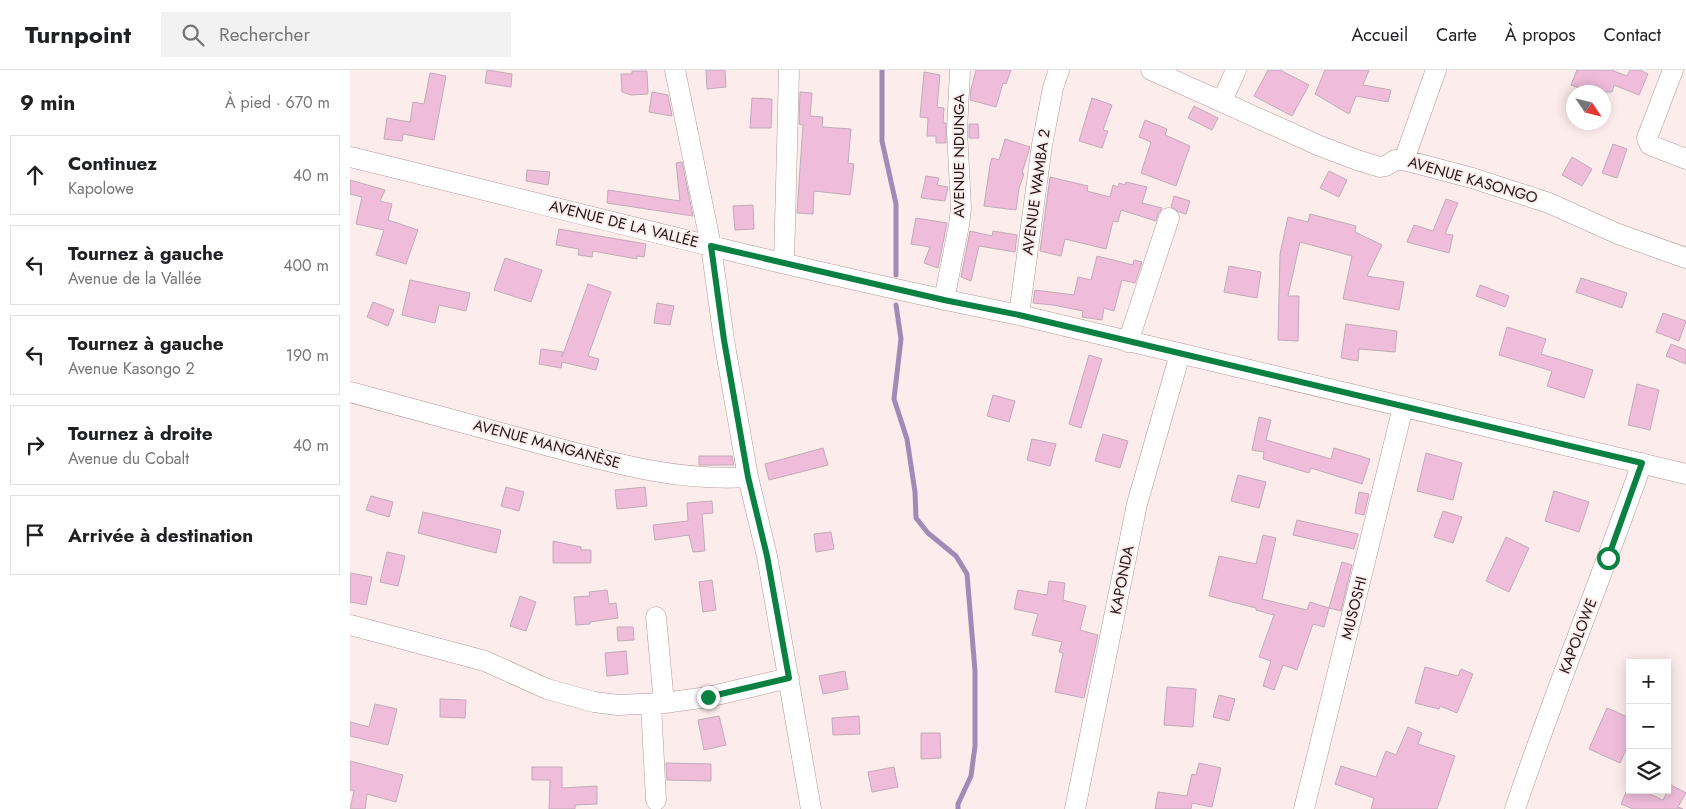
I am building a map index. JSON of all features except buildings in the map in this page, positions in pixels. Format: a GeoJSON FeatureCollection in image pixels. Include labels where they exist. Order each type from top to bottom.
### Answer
{"type":"FeatureCollection","features":[{"type":"Feature","properties":{"kind":"street"},"geometry":{"type":"LineString","coordinates":[[675,70],[711,246],[724,340],[748,477],[767,556],[812,809]]}},
{"type":"Feature","properties":{"kind":"street"},"geometry":{"type":"LineString","coordinates":[[784,263],[789,70]]}},
{"type":"Feature","properties":{"kind":"street","name":"AVENUE NDUNGA"},"geometry":{"type":"LineString","coordinates":[[944,300],[961,208],[956,131],[960,70]]}},
{"type":"Feature","properties":{"kind":"street","name":"AVENUE WAMBA 2"},"geometry":{"type":"LineString","coordinates":[[1019,315],[1042,145],[1049,103],[1059,70]]}},
{"type":"Feature","properties":{"kind":"street","name":"AVENUE KASONGO"},"geometry":{"type":"LineString","coordinates":[[1151,70],[1320,146],[1357,160],[1380,167],[1386,166],[1395,160],[1404,160],[1472,178],[1549,203],[1618,234],[1686,258]]}},
{"type":"Feature","properties":{"kind":"street"},"geometry":{"type":"LineString","coordinates":[[1222,101],[1236,70]]}},
{"type":"Feature","properties":{"kind":"street"},"geometry":{"type":"LineString","coordinates":[[1404,160],[1436,70]]}},
{"type":"Feature","properties":{"kind":"street"},"geometry":{"type":"LineString","coordinates":[[1673,70],[1646,138],[1650,145],[1686,159]]}},
{"type":"Feature","properties":{"kind":"street","name":"AVENUE DE LA VALLÉE"},"geometry":{"type":"LineString","coordinates":[[350,157],[711,246],[944,300],[1019,315],[1686,474]]}},
{"type":"Feature","properties":{"kind":"street"},"geometry":{"type":"LineString","coordinates":[[1128,342],[1169,218]]}},
{"type":"Feature","properties":{"kind":"street","name":"KAPONDA"},"geometry":{"type":"LineString","coordinates":[[1075,809],[1138,504],[1180,354]]}},
{"type":"Feature","properties":{"kind":"street","name":"AVENUE MANGANÈSE"},"geometry":{"type":"LineString","coordinates":[[350,392],[589,456],[651,470],[722,479],[748,477]]}},
{"type":"Feature","properties":{"kind":"street","name":"MUSOSHI"},"geometry":{"type":"LineString","coordinates":[[1304,809],[1403,407]]}},
{"type":"Feature","properties":{"kind":"street","name":"KAPOLOWE"},"geometry":{"type":"LineString","coordinates":[[1515,809],[1534,752],[1642,463]]}},
{"type":"Feature","properties":{"kind":"street"},"geometry":{"type":"LineString","coordinates":[[656,617],[658,703],[656,800]]}},
{"type":"Feature","properties":{"kind":"street"},"geometry":{"type":"LineString","coordinates":[[350,625],[485,661],[547,689],[570,697],[618,705],[658,703],[708,697],[789,678]]}},
{"type":"Feature","properties":{"kind":"waterway"},"geometry":{"type":"LineString","coordinates":[[882,70],[882,141],[896,204],[896,275]]}},
{"type":"Feature","properties":{"kind":"waterway"},"geometry":{"type":"LineString","coordinates":[[896,305],[901,339],[894,399],[907,439],[915,492],[916,518],[928,533],[956,556],[967,574],[975,671],[975,746],[971,776],[958,804],[958,809]]}},
{"type":"Feature","properties":{"kind":"route"},"geometry":{"type":"LineString","coordinates":[[708,697],[789,678],[767,556],[748,477],[724,340],[711,246],[944,300],[1019,315],[1642,463],[1608,558]]}}]}
